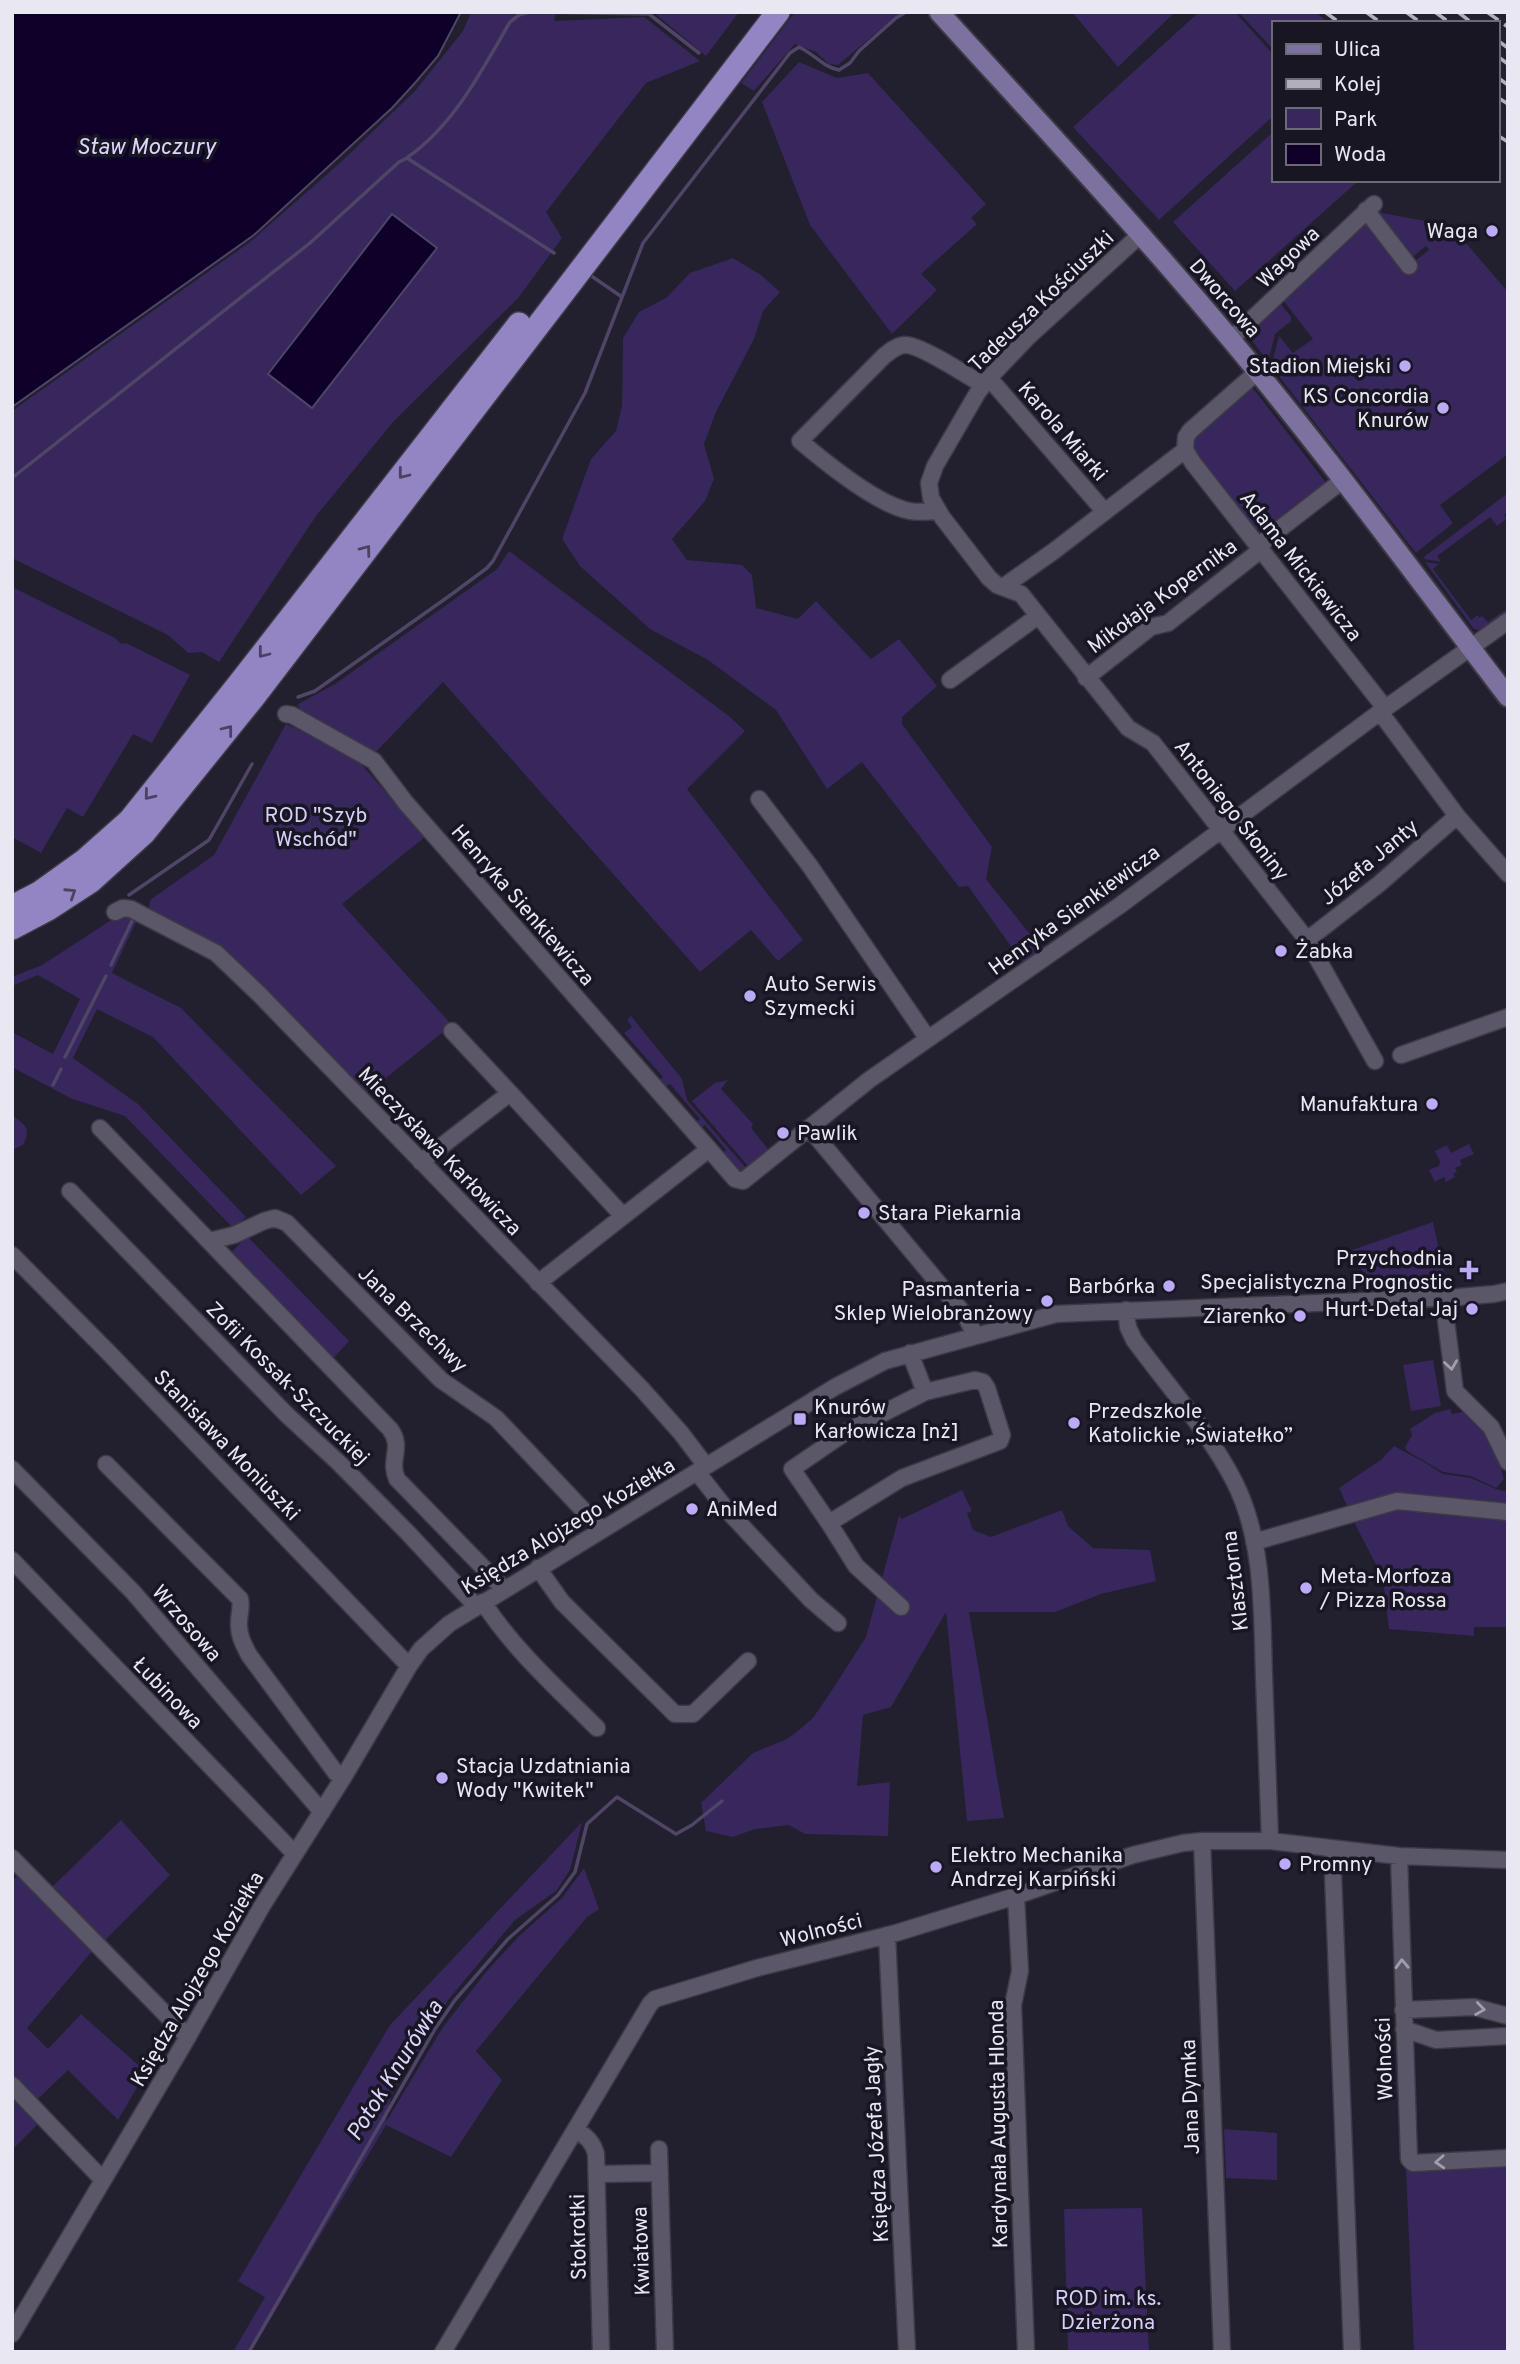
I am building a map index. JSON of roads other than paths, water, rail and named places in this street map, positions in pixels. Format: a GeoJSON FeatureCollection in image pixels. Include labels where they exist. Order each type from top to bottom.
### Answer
{"type":"FeatureCollection","features":[{"type":"Feature","properties":{"kind":"highway"},"geometry":{"type":"LineString","coordinates":[[12,907],[39,893],[85,860],[130,820],[239,685],[759,12]]}},
{"type":"Feature","properties":{"kind":"highway"},"geometry":{"type":"LineString","coordinates":[[12,928],[91,881],[144,833],[261,687],[778,12]]}},
{"type":"Feature","properties":{"kind":"main road","name":"Dworcowa"},"geometry":{"type":"LineString","coordinates":[[939,12],[1231,339],[1343,480],[1508,697]]}},
{"type":"Feature","properties":{"kind":"street","name":"Wagowa"},"geometry":{"type":"LineString","coordinates":[[1231,339],[1370,207],[1409,266]]}},
{"type":"Feature","properties":{"kind":"street","name":"Tadeusza Kościuszki"},"geometry":{"type":"LineString","coordinates":[[938,511],[929,493],[930,478],[986,382],[1028,337],[1140,235]]}},
{"type":"Feature","properties":{"kind":"street","name":"Karola Miarki"},"geometry":{"type":"LineString","coordinates":[[938,511],[909,511],[892,504],[835,471],[800,441],[884,356],[896,347],[907,344],[986,382],[1105,512]]}},
{"type":"Feature","properties":{"kind":"street"},"geometry":{"type":"LineString","coordinates":[[1003,587],[1185,450],[1186,437],[1190,431],[1257,372]]}},
{"type":"Feature","properties":{"kind":"street","name":"Adama Mickiewicza"},"geometry":{"type":"LineString","coordinates":[[1185,450],[1383,710],[1457,816],[1508,874]]}},
{"type":"Feature","properties":{"kind":"street","name":"Mikołaja Kopernika"},"geometry":{"type":"LineString","coordinates":[[1086,678],[1152,627],[1168,623],[1343,480]]}},
{"type":"Feature","properties":{"kind":"street","name":"Antoniego Słoniny"},"geometry":{"type":"LineString","coordinates":[[938,511],[989,578],[1021,594],[1128,729],[1153,743],[1307,940],[1375,1061]]}},
{"type":"Feature","properties":{"kind":"street"},"geometry":{"type":"LineString","coordinates":[[950,680],[1038,616]]}},
{"type":"Feature","properties":{"kind":"street","name":"Henryka Sienkiewicza"},"geometry":{"type":"LineString","coordinates":[[286,715],[292,715],[374,761],[406,803],[735,1179],[743,1181],[863,1085],[1119,906],[1219,830],[1508,621]]}},
{"type":"Feature","properties":{"kind":"street"},"geometry":{"type":"LineString","coordinates":[[759,799],[818,877],[929,1039]]}},
{"type":"Feature","properties":{"kind":"street","name":"Józefa Janty"},"geometry":{"type":"LineString","coordinates":[[1307,940],[1379,884],[1457,816]]}},
{"type":"Feature","properties":{"kind":"street","name":"Mieczysława Karłowicza"},"geometry":{"type":"LineString","coordinates":[[115,912],[123,908],[131,909],[216,953],[269,1004],[662,1411],[726,1509],[811,1600],[838,1623]]}},
{"type":"Feature","properties":{"kind":"street"},"geometry":{"type":"LineString","coordinates":[[1401,1055],[1508,1017]]}},
{"type":"Feature","properties":{"kind":"street"},"geometry":{"type":"LineString","coordinates":[[452,1031],[623,1216]]}},
{"type":"Feature","properties":{"kind":"street"},"geometry":{"type":"LineString","coordinates":[[421,1161],[510,1093]]}},
{"type":"Feature","properties":{"kind":"street"},"geometry":{"type":"LineString","coordinates":[[100,1128],[390,1429],[396,1437],[393,1469],[397,1479],[504,1589]]}},
{"type":"Feature","properties":{"kind":"street"},"geometry":{"type":"LineString","coordinates":[[809,1128],[967,1318],[975,1335]]}},
{"type":"Feature","properties":{"kind":"street"},"geometry":{"type":"LineString","coordinates":[[538,1283],[709,1149]]}},
{"type":"Feature","properties":{"kind":"street","name":"Zofii Kossak-Szczuckiej"},"geometry":{"type":"LineString","coordinates":[[70,1191],[286,1414],[340,1463],[479,1604],[597,1728]]}},
{"type":"Feature","properties":{"kind":"street","name":"Jana Brzechwy"},"geometry":{"type":"LineString","coordinates":[[209,1241],[234,1235],[275,1218],[288,1223],[441,1380],[496,1418],[602,1530]]}},
{"type":"Feature","properties":{"kind":"street","name":"Stanisława Moniuszki"},"geometry":{"type":"LineString","coordinates":[[12,1255],[408,1665]]}},
{"type":"Feature","properties":{"kind":"street","name":"Księdza Alojzego Koziełka"},"geometry":{"type":"LineString","coordinates":[[12,2333],[18,2310],[103,2180],[262,1906],[322,1812],[408,1665],[421,1649],[449,1624],[835,1387],[885,1360],[1056,1314],[1443,1297],[1508,1291]]}},
{"type":"Feature","properties":{"kind":"street"},"geometry":{"type":"LineString","coordinates":[[1443,1297],[1455,1391],[1491,1427],[1508,1462]]}},
{"type":"Feature","properties":{"kind":"street","name":"Klasztorna"},"geometry":{"type":"LineString","coordinates":[[1126,1310],[1128,1328],[1133,1340],[1217,1453],[1236,1484],[1247,1514],[1254,1542],[1262,1609],[1270,1841]]}},
{"type":"Feature","properties":{"kind":"street"},"geometry":{"type":"LineString","coordinates":[[910,1353],[925,1392]]}},
{"type":"Feature","properties":{"kind":"street"},"geometry":{"type":"LineString","coordinates":[[830,1523],[902,1478],[1000,1441],[1002,1435],[983,1382],[975,1380],[925,1392],[846,1432],[792,1469],[856,1566],[901,1607]]}},
{"type":"Feature","properties":{"kind":"street"},"geometry":{"type":"LineString","coordinates":[[106,1464],[240,1600],[240,1637],[249,1655],[342,1778]]}},
{"type":"Feature","properties":{"kind":"street","name":"Wrzosowa"},"geometry":{"type":"LineString","coordinates":[[12,1469],[133,1592],[322,1812]]}},
{"type":"Feature","properties":{"kind":"street"},"geometry":{"type":"LineString","coordinates":[[1254,1542],[1397,1501],[1508,1512]]}},
{"type":"Feature","properties":{"kind":"street","name":"Łubinowa"},"geometry":{"type":"LineString","coordinates":[[12,1560],[295,1854]]}},
{"type":"Feature","properties":{"kind":"street"},"geometry":{"type":"LineString","coordinates":[[538,1568],[550,1587],[578,1619],[675,1714],[692,1714],[748,1661]]}},
{"type":"Feature","properties":{"kind":"street","name":"Wolności"},"geometry":{"type":"LineString","coordinates":[[443,2352],[614,2062],[655,1999],[757,1968],[887,1935],[1168,1846],[1202,1841],[1270,1841],[1399,1856],[1508,1860]]}},
{"type":"Feature","properties":{"kind":"street","name":"Jana Dymka"},"geometry":{"type":"LineString","coordinates":[[1202,1841],[1222,2352]]}},
{"type":"Feature","properties":{"kind":"street"},"geometry":{"type":"LineString","coordinates":[[1332,1849],[1352,2352]]}},
{"type":"Feature","properties":{"kind":"street","name":"Wolności"},"geometry":{"type":"LineString","coordinates":[[1399,1856],[1409,2159],[1413,2163],[1508,2158]]}},
{"type":"Feature","properties":{"kind":"street"},"geometry":{"type":"LineString","coordinates":[[12,1858],[188,2037]]}},
{"type":"Feature","properties":{"kind":"street"},"geometry":{"type":"LineString","coordinates":[[1508,1860],[1508,1867]]}},
{"type":"Feature","properties":{"kind":"street","name":"Kardynała Augusta Hlonda"},"geometry":{"type":"LineString","coordinates":[[1016,1896],[1020,1971],[1013,2005],[1026,2352]]}},
{"type":"Feature","properties":{"kind":"street","name":"Księdza Józefa Jagły"},"geometry":{"type":"LineString","coordinates":[[887,1935],[907,2352]]}},
{"type":"Feature","properties":{"kind":"street"},"geometry":{"type":"LineString","coordinates":[[1403,2010],[1474,2007],[1508,2016]]}},
{"type":"Feature","properties":{"kind":"street"},"geometry":{"type":"LineString","coordinates":[[1404,2029],[1436,2040],[1508,2036]]}},
{"type":"Feature","properties":{"kind":"street"},"geometry":{"type":"LineString","coordinates":[[12,2085],[103,2180]]}},
{"type":"Feature","properties":{"kind":"street","name":"Stokrotki"},"geometry":{"type":"LineString","coordinates":[[576,2130],[594,2145],[598,2174],[601,2352]]}},
{"type":"Feature","properties":{"kind":"street","name":"Kwiatowa"},"geometry":{"type":"LineString","coordinates":[[659,2149],[665,2352]]}},
{"type":"Feature","properties":{"kind":"street"},"geometry":{"type":"LineString","coordinates":[[598,2174],[660,2173]]}},
{"type":"Feature","properties":{"kind":"water","name":"Staw Moczury"},"geometry":{"type":"Polygon","coordinates":[[[12,12],[461,12],[438,56],[392,108],[254,235],[12,407],[12,12]]]}},
{"type":"Feature","properties":{"kind":"water"},"geometry":{"type":"Polygon","coordinates":[[[392,214],[437,248],[312,408],[268,374],[392,214]]]}},
{"type":"Feature","properties":{"kind":"waterway"},"geometry":{"type":"LineString","coordinates":[[408,157],[453,113],[510,22],[519,15],[529,12],[649,14],[699,53]]}},
{"type":"Feature","properties":{"kind":"waterway"},"geometry":{"type":"LineString","coordinates":[[298,697],[315,691],[452,594],[493,561],[585,393],[643,243],[790,53],[799,47],[839,70],[906,12]]}},
{"type":"Feature","properties":{"kind":"waterway"},"geometry":{"type":"LineString","coordinates":[[12,478],[310,243],[399,162],[407,158],[554,253]]}},
{"type":"Feature","properties":{"kind":"waterway"},"geometry":{"type":"LineString","coordinates":[[590,275],[622,297]]}},
{"type":"Feature","properties":{"kind":"waterway"},"geometry":{"type":"LineString","coordinates":[[129,895],[209,840],[252,764]]}},
{"type":"Feature","properties":{"kind":"waterway"},"geometry":{"type":"LineString","coordinates":[[111,965],[133,919]]}},
{"type":"Feature","properties":{"kind":"waterway"},"geometry":{"type":"LineString","coordinates":[[65,1057],[106,976]]}},
{"type":"Feature","properties":{"kind":"waterway"},"geometry":{"type":"LineString","coordinates":[[53,1085],[61,1069]]}},
{"type":"Feature","properties":{"kind":"waterway","name":"Potok Knurówka"},"geometry":{"type":"LineString","coordinates":[[249,2352],[435,2029],[455,2000],[508,1939],[558,1895],[575,1872],[587,1824],[617,1797],[676,1834],[722,1801]]}},
{"type":"Feature","properties":{"kind":"railway"},"geometry":{"type":"LineString","coordinates":[[1325,12],[1337,21]]}},
{"type":"Feature","properties":{"kind":"railway"},"geometry":{"type":"LineString","coordinates":[[1366,12],[1378,21]]}},
{"type":"Feature","properties":{"kind":"railway"},"geometry":{"type":"LineString","coordinates":[[1406,12],[1418,21]]}},
{"type":"Feature","properties":{"kind":"railway"},"geometry":{"type":"LineString","coordinates":[[1435,12],[1447,21]]}},
{"type":"Feature","properties":{"kind":"railway"},"geometry":{"type":"LineString","coordinates":[[1458,12],[1469,21]]}},
{"type":"Feature","properties":{"kind":"railway"},"geometry":{"type":"LineString","coordinates":[[1487,12],[1508,27]]}},
{"type":"Feature","properties":{"kind":"railway"},"geometry":{"type":"LineString","coordinates":[[1499,41],[1508,48]]}},
{"type":"Feature","properties":{"kind":"railway"},"geometry":{"type":"LineString","coordinates":[[1499,57],[1508,64]]}},
{"type":"Feature","properties":{"kind":"railway"},"geometry":{"type":"LineString","coordinates":[[1499,78],[1508,85]]}},
{"type":"Feature","properties":{"kind":"railway"},"geometry":{"type":"LineString","coordinates":[[1499,98],[1508,104]]}},
{"type":"Feature","properties":{"kind":"railway"},"geometry":{"type":"LineString","coordinates":[[1499,136],[1508,142]]}},
{"type":"Feature","properties":{"kind":"place","name":"Waga"},"geometry":{"type":"Point","coordinates":[1492,231]}},
{"type":"Feature","properties":{"kind":"place","name":"Stadion Miejski"},"geometry":{"type":"Point","coordinates":[1405,366]}},
{"type":"Feature","properties":{"kind":"place","name":"KS Concordia Knurów"},"geometry":{"type":"Point","coordinates":[1443,408]}},
{"type":"Feature","properties":{"kind":"place","name":"Żabka"},"geometry":{"type":"Point","coordinates":[1281,951]}},
{"type":"Feature","properties":{"kind":"place","name":"Auto Serwis Szymecki"},"geometry":{"type":"Point","coordinates":[750,996]}},
{"type":"Feature","properties":{"kind":"place","name":"Manufaktura"},"geometry":{"type":"Point","coordinates":[1432,1104]}},
{"type":"Feature","properties":{"kind":"place","name":"Pawlik"},"geometry":{"type":"Point","coordinates":[783,1133]}},
{"type":"Feature","properties":{"kind":"place","name":"Stara Piekarnia"},"geometry":{"type":"Point","coordinates":[864,1213]}},
{"type":"Feature","properties":{"kind":"place","name":"Przychodnia Specjalistyczna Prognostic"},"geometry":{"type":"Point","coordinates":[1469,1270]}},
{"type":"Feature","properties":{"kind":"place","name":"Barbórka"},"geometry":{"type":"Point","coordinates":[1169,1286]}},
{"type":"Feature","properties":{"kind":"place","name":"Pasmanteria - Sklep Wielobranżowy"},"geometry":{"type":"Point","coordinates":[1047,1301]}},
{"type":"Feature","properties":{"kind":"place","name":"Hurt-Detal Jaj"},"geometry":{"type":"Point","coordinates":[1472,1309]}},
{"type":"Feature","properties":{"kind":"place","name":"Ziarenko"},"geometry":{"type":"Point","coordinates":[1300,1316]}},
{"type":"Feature","properties":{"kind":"place","name":"Knurów Karłowicza [nż]"},"geometry":{"type":"Point","coordinates":[800,1419]}},
{"type":"Feature","properties":{"kind":"place","name":"Przedszkole Katolickie „Światełko”"},"geometry":{"type":"Point","coordinates":[1074,1423]}},
{"type":"Feature","properties":{"kind":"place","name":"AniMed"},"geometry":{"type":"Point","coordinates":[692,1509]}},
{"type":"Feature","properties":{"kind":"place","name":"Meta-Morfoza / Pizza Rossa"},"geometry":{"type":"Point","coordinates":[1306,1588]}},
{"type":"Feature","properties":{"kind":"place","name":"Stacja Uzdatniania Wody \"Kwitek\""},"geometry":{"type":"Point","coordinates":[442,1778]}},
{"type":"Feature","properties":{"kind":"place","name":"Promny"},"geometry":{"type":"Point","coordinates":[1285,1864]}},
{"type":"Feature","properties":{"kind":"place","name":"Elektro Mechanika Andrzej Karpiński"},"geometry":{"type":"Point","coordinates":[936,1867]}},
{"type":"Feature","properties":{"kind":"park label","name":"ROD \"Szyb Wschód\""},"geometry":{"type":"Point","coordinates":[316,827]}},
{"type":"Feature","properties":{"kind":"park label","name":"ROD im. ks. Dzierżona"},"geometry":{"type":"Point","coordinates":[1108,2310]}}]}
